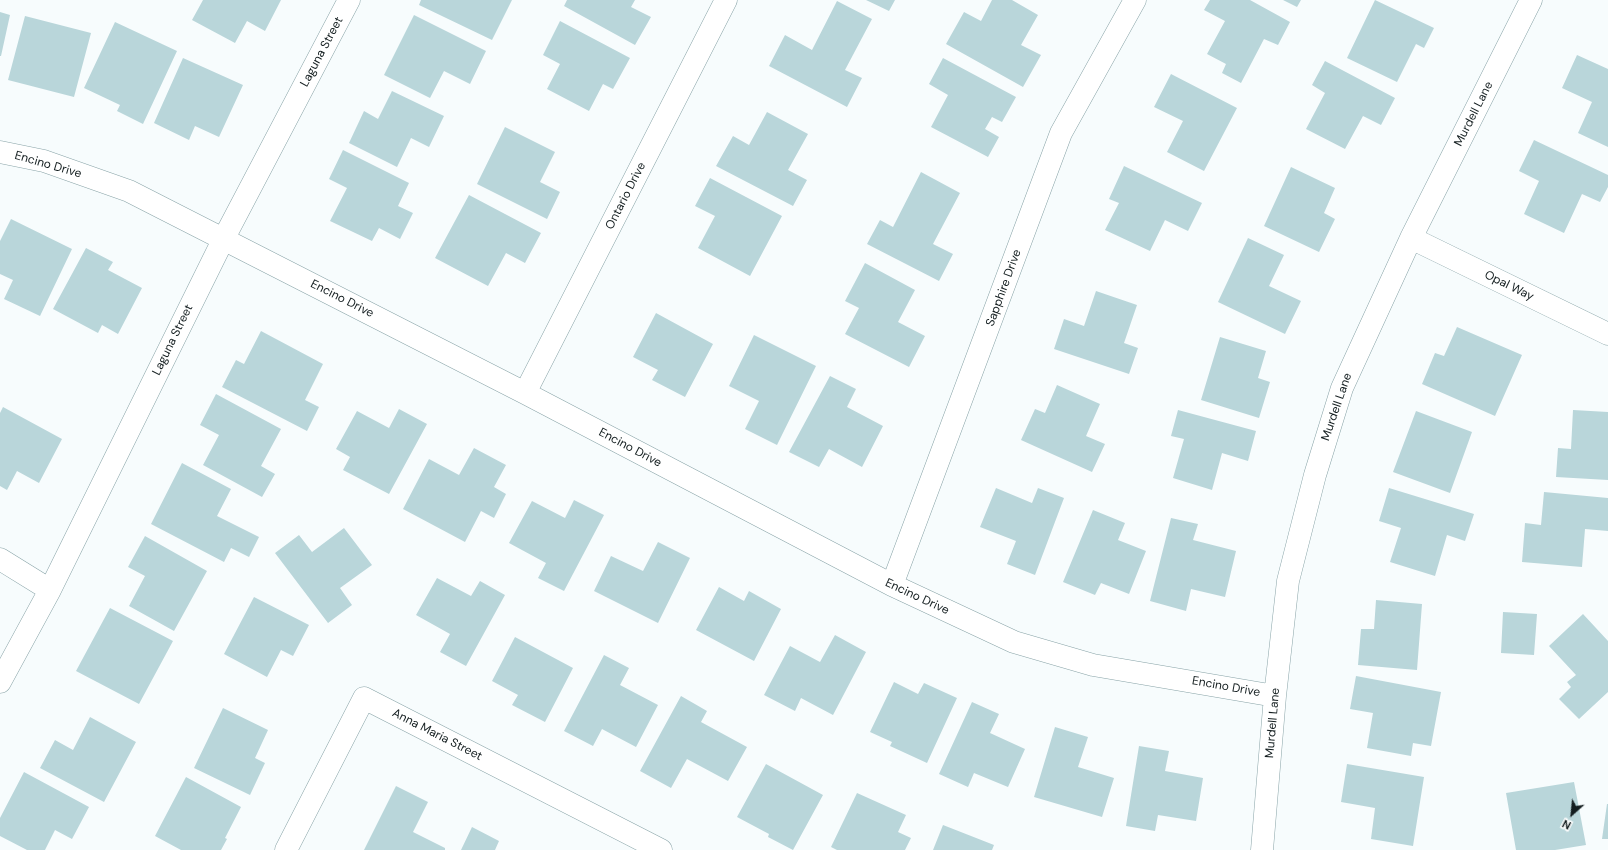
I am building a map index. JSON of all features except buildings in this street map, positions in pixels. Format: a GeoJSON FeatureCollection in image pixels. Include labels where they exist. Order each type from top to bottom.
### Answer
{"type":"FeatureCollection","features":[{"type":"Feature","properties":{"kind":"street","name":"Laguna Street"},"geometry":{"type":"LineString","coordinates":[[0,682],[50,590],[224,238],[349,0]]}},
{"type":"Feature","properties":{"kind":"street","name":"Ontario Drive"},"geometry":{"type":"LineString","coordinates":[[525,393],[726,0]]}},
{"type":"Feature","properties":{"kind":"street","name":"Sapphire Drive"},"geometry":{"type":"LineString","coordinates":[[892,585],[1061,133],[1135,0]]}},
{"type":"Feature","properties":{"kind":"street","name":"Murdell Lane"},"geometry":{"type":"LineString","coordinates":[[1262,850],[1275,696],[1288,582],[1316,475],[1342,388],[1411,238],[1531,0]]}},
{"type":"Feature","properties":{"kind":"street","name":"Encino Drive"},"geometry":{"type":"LineString","coordinates":[[0,152],[44,162],[129,191],[224,238],[525,393],[892,585],[1014,642],[1093,665],[1275,696]]}},
{"type":"Feature","properties":{"kind":"street","name":"Opal Way"},"geometry":{"type":"LineString","coordinates":[[1411,238],[1608,334]]}},
{"type":"Feature","properties":{"kind":"street"},"geometry":{"type":"LineString","coordinates":[[0,559],[50,590]]}},
{"type":"Feature","properties":{"kind":"street","name":"Anna Maria Street"},"geometry":{"type":"LineString","coordinates":[[286,850],[364,698],[661,850]]}}]}
